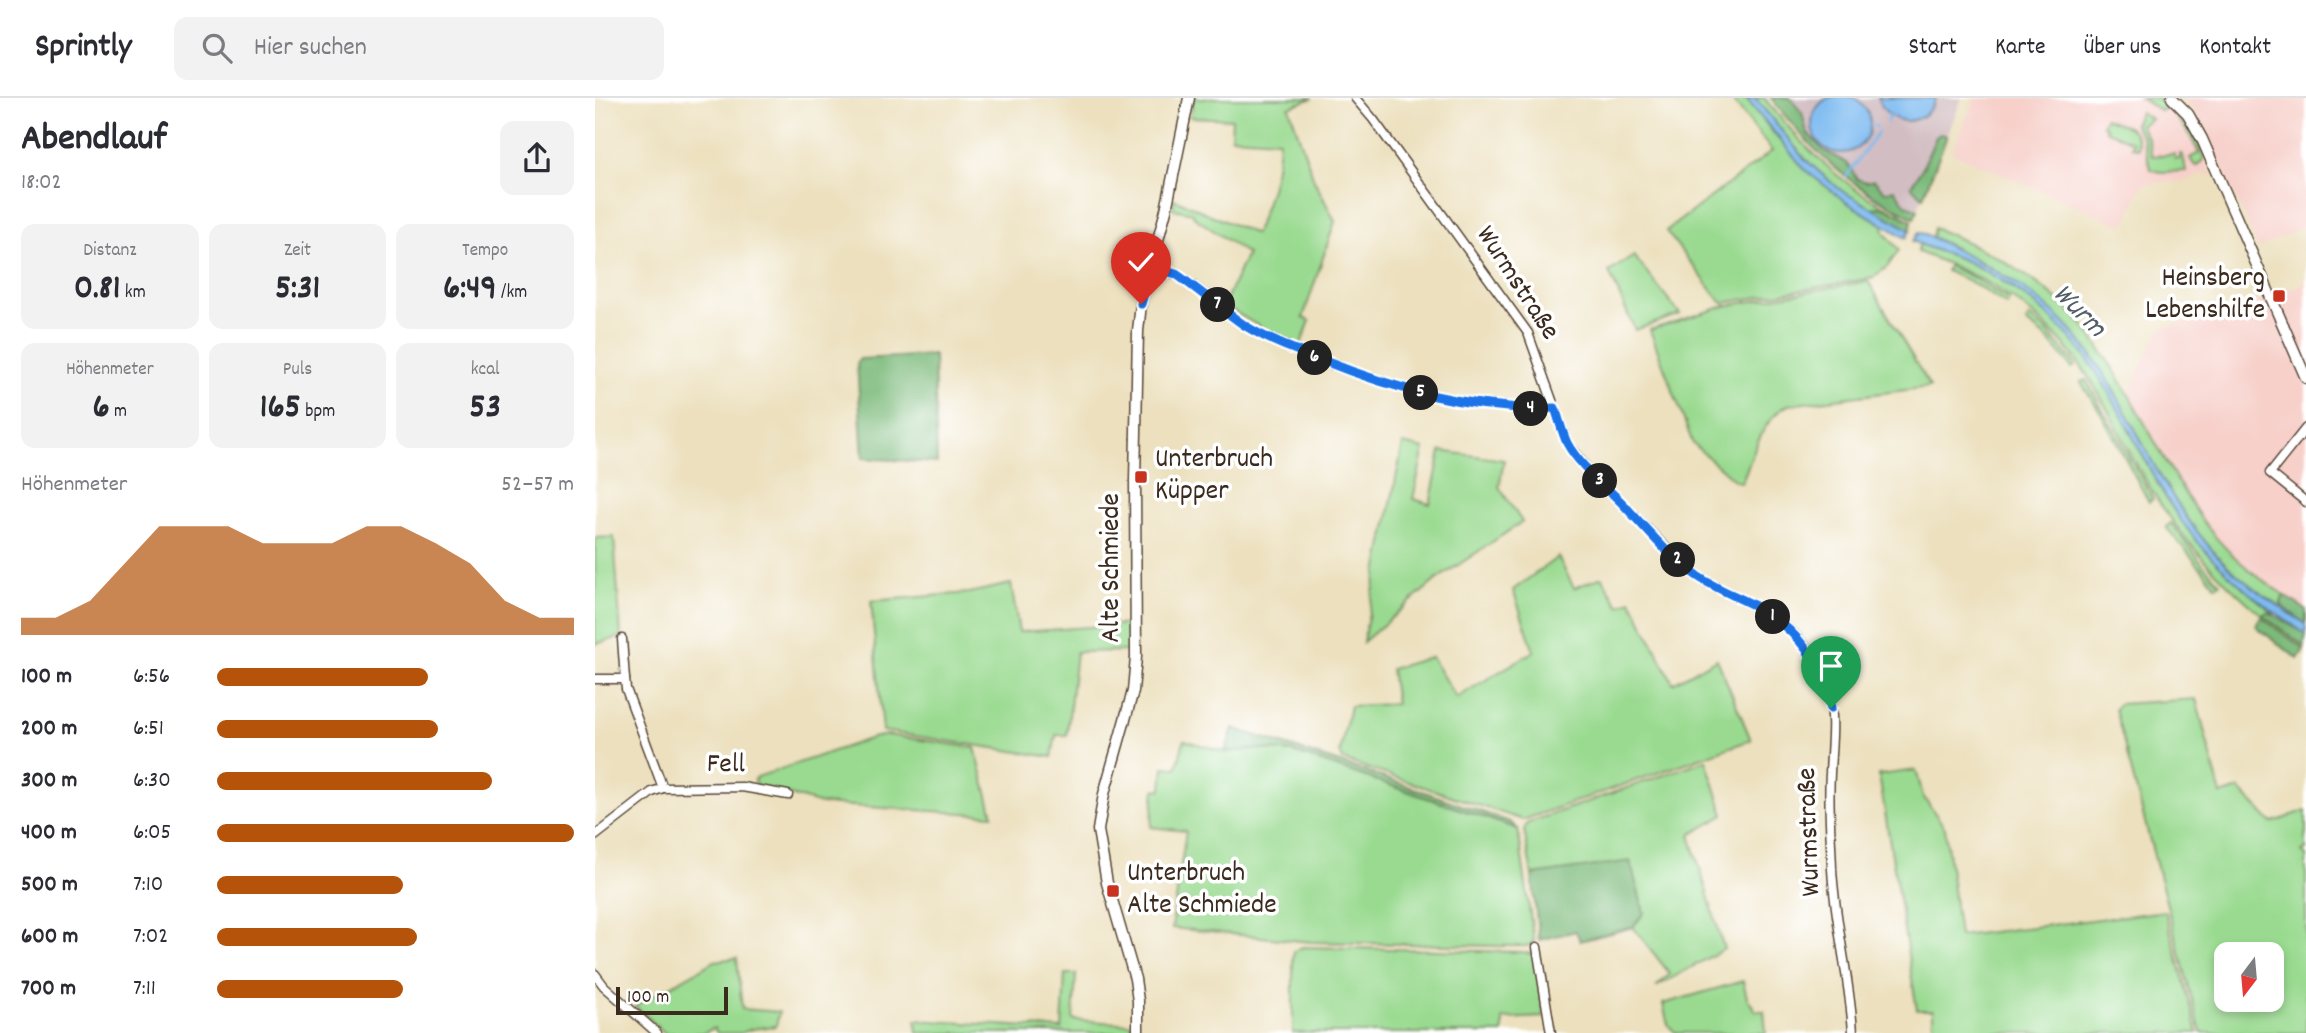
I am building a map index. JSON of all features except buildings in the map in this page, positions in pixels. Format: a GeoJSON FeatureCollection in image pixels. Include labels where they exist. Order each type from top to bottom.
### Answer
{"type":"FeatureCollection","features":[{"type":"Feature","properties":{"kind":"street","name":"Alte Schmiede"},"geometry":{"type":"LineString","coordinates":[[1137,1033],[1138,1001],[1135,979],[1101,861],[1098,830],[1104,794],[1133,691],[1136,657],[1135,477],[1141,304],[1166,210],[1189,98]]}},
{"type":"Feature","properties":{"kind":"street","name":"Wurmstraße"},"geometry":{"type":"LineString","coordinates":[[1355,98],[1528,333],[1568,445],[1675,558],[1705,582],[1760,609],[1783,625],[1799,639],[1819,669],[1829,691],[1831,708],[1833,736],[1829,803],[1834,903],[1848,984],[1853,1033]]}},
{"type":"Feature","properties":{"kind":"street"},"geometry":{"type":"LineString","coordinates":[[2172,98],[2188,114],[2202,139],[2306,378]]}},
{"type":"Feature","properties":{"kind":"street"},"geometry":{"type":"LineString","coordinates":[[1151,267],[1176,274],[1255,331],[1353,373],[1412,391],[1491,407],[1555,408]]}},
{"type":"Feature","properties":{"kind":"street"},"geometry":{"type":"LineString","coordinates":[[2306,428],[2270,473],[2306,502]]}},
{"type":"Feature","properties":{"kind":"street"},"geometry":{"type":"LineString","coordinates":[[595,836],[652,792],[663,788],[626,689],[622,639]]}},
{"type":"Feature","properties":{"kind":"street"},"geometry":{"type":"LineString","coordinates":[[595,679],[625,679]]}},
{"type":"Feature","properties":{"kind":"street","name":"Fell"},"geometry":{"type":"LineString","coordinates":[[663,788],[742,787],[787,795]]}},
{"type":"Feature","properties":{"kind":"street"},"geometry":{"type":"LineString","coordinates":[[1537,947],[1551,1033]]}},
{"type":"Feature","properties":{"kind":"street"},"geometry":{"type":"LineString","coordinates":[[595,974],[604,986],[657,1033]]}},
{"type":"Feature","properties":{"kind":"shaded area"},"geometry":{"type":"Polygon","coordinates":[[[1771,98],[1962,98],[1914,218],[1874,199],[1844,176],[1812,148],[1771,98]]]}},
{"type":"Feature","properties":{"kind":"shaded area"},"geometry":{"type":"Polygon","coordinates":[[[1975,98],[2163,98],[2191,127],[2212,176],[2204,174],[2184,181],[2148,183],[2142,186],[2124,226],[1952,153],[1975,98]]]}},
{"type":"Feature","properties":{"kind":"shaded area"},"geometry":{"type":"Polygon","coordinates":[[[2183,98],[2306,98],[2306,226],[2258,248],[2201,120],[2183,98]]]}},
{"type":"Feature","properties":{"kind":"shaded area"},"geometry":{"type":"Polygon","coordinates":[[[2306,282],[2306,610],[2254,575],[2228,552],[2204,523],[2178,484],[2129,395],[2152,343],[2162,328],[2250,306],[2306,282]]]}},
{"type":"Feature","properties":{"kind":"green space"},"geometry":{"type":"Polygon","coordinates":[[[1194,98],[1313,98],[1289,107],[1314,180],[1335,221],[1303,318],[1310,321],[1300,346],[1261,327],[1224,304],[1247,254],[1194,217],[1193,213],[1173,209],[1174,199],[1255,234],[1268,200],[1277,164],[1279,140],[1231,137],[1232,119],[1190,117],[1194,98]]]}},
{"type":"Feature","properties":{"kind":"green space"},"geometry":{"type":"Polygon","coordinates":[[[1731,98],[1746,98],[1779,140],[1846,202],[1883,225],[1884,232],[1899,250],[1887,267],[1872,278],[1722,303],[1666,231],[1772,151],[1731,98]]]}},
{"type":"Feature","properties":{"kind":"green space"},"geometry":{"type":"Polygon","coordinates":[[[1755,98],[1764,98],[1804,145],[1834,172],[1885,207],[1870,208],[1826,178],[1804,158],[1755,98]]]}},
{"type":"Feature","properties":{"kind":"green space"},"geometry":{"type":"Polygon","coordinates":[[[1771,98],[1790,98],[1802,113],[1807,133],[1824,151],[1847,163],[1857,179],[1866,182],[1874,180],[1885,192],[1894,189],[1906,205],[1918,210],[1914,218],[1871,194],[1835,167],[1802,136],[1771,98]]]}},
{"type":"Feature","properties":{"kind":"green space"},"geometry":{"type":"Polygon","coordinates":[[[2140,98],[2163,99],[2176,109],[2194,134],[2202,152],[2204,159],[2197,166],[2190,158],[2199,153],[2189,133],[2176,117],[2166,106],[2161,111],[2140,98]]]}},
{"type":"Feature","properties":{"kind":"green space"},"geometry":{"type":"Polygon","coordinates":[[[2140,112],[2151,119],[2140,125],[2148,139],[2152,156],[2174,154],[2175,159],[2180,159],[2180,154],[2183,155],[2186,171],[2160,172],[2151,169],[2142,136],[2134,124],[2140,112]]]}},
{"type":"Feature","properties":{"kind":"green space"},"geometry":{"type":"Polygon","coordinates":[[[2105,118],[2132,131],[2136,135],[2138,148],[2131,147],[2133,142],[2105,130],[2106,127],[2102,125],[2105,118]]]}},
{"type":"Feature","properties":{"kind":"green space"},"geometry":{"type":"Polygon","coordinates":[[[1940,134],[1947,136],[1923,197],[1911,186],[1940,134]]]}},
{"type":"Feature","properties":{"kind":"green space"},"geometry":{"type":"Polygon","coordinates":[[[1885,207],[1912,221],[1910,230],[1870,208],[1885,207]]]}},
{"type":"Feature","properties":{"kind":"green space"},"geometry":{"type":"Polygon","coordinates":[[[1934,228],[2015,268],[2052,295],[2084,326],[2114,370],[2203,521],[2240,562],[2284,595],[2281,603],[2286,610],[2243,580],[2199,534],[2163,481],[2107,379],[2081,341],[2035,298],[2002,275],[1932,237],[1934,228]]]}},
{"type":"Feature","properties":{"kind":"green space"},"geometry":{"type":"Polygon","coordinates":[[[1919,244],[1969,262],[1993,275],[2028,299],[2060,326],[2092,365],[2180,519],[2217,563],[2275,614],[2268,612],[2262,615],[2244,600],[2181,532],[2154,494],[2077,360],[2049,329],[1998,289],[1960,269],[1918,252],[1919,244]]]}},
{"type":"Feature","properties":{"kind":"green space"},"geometry":{"type":"Polygon","coordinates":[[[1634,256],[1680,314],[1635,330],[1609,272],[1634,256]]]}},
{"type":"Feature","properties":{"kind":"green space"},"geometry":{"type":"Polygon","coordinates":[[[1948,266],[2009,300],[2007,305],[1971,282],[1946,271],[1948,266]]]}},
{"type":"Feature","properties":{"kind":"green space"},"geometry":{"type":"Polygon","coordinates":[[[1868,281],[1930,387],[1788,405],[1771,419],[1764,429],[1741,483],[1734,480],[1693,444],[1650,330],[1725,306],[1868,281]]]}},
{"type":"Feature","properties":{"kind":"green space"},"geometry":{"type":"Polygon","coordinates":[[[2030,317],[2047,331],[2076,365],[2072,368],[2049,340],[2026,322],[2030,317]]]}},
{"type":"Feature","properties":{"kind":"green space"},"geometry":{"type":"Polygon","coordinates":[[[934,355],[937,463],[863,458],[857,363],[860,359],[934,355]]]}},
{"type":"Feature","properties":{"kind":"green space"},"geometry":{"type":"Polygon","coordinates":[[[2086,380],[2153,499],[2149,502],[2101,413],[2081,382],[2086,380]]]}},
{"type":"Feature","properties":{"kind":"green space"},"geometry":{"type":"Polygon","coordinates":[[[1403,444],[1424,449],[1413,499],[1430,504],[1441,451],[1504,460],[1499,487],[1522,522],[1436,580],[1363,642],[1403,444]]]}},
{"type":"Feature","properties":{"kind":"green space"},"geometry":{"type":"Polygon","coordinates":[[[2171,523],[2220,583],[2216,586],[2166,527],[2171,523]]]}},
{"type":"Feature","properties":{"kind":"green space"},"geometry":{"type":"Polygon","coordinates":[[[614,537],[621,637],[595,644],[595,538],[614,537]]]}},
{"type":"Feature","properties":{"kind":"green space"},"geometry":{"type":"Polygon","coordinates":[[[1558,557],[1574,588],[1602,577],[1619,606],[1631,600],[1673,683],[1717,659],[1751,740],[1523,820],[1343,760],[1340,752],[1350,706],[1396,704],[1391,669],[1431,657],[1456,698],[1534,651],[1513,590],[1558,557]]]}},
{"type":"Feature","properties":{"kind":"green space"},"geometry":{"type":"Polygon","coordinates":[[[1011,584],[1019,632],[1131,624],[1130,651],[1076,652],[1067,735],[1056,735],[1052,757],[883,731],[871,601],[969,593],[1011,584]]]}},
{"type":"Feature","properties":{"kind":"green space"},"geometry":{"type":"Polygon","coordinates":[[[2284,595],[2306,610],[2306,624],[2282,606],[2284,595]]]}},
{"type":"Feature","properties":{"kind":"green space"},"geometry":{"type":"Polygon","coordinates":[[[2268,612],[2306,634],[2304,646],[2262,615],[2268,612]]]}},
{"type":"Feature","properties":{"kind":"green space"},"geometry":{"type":"Polygon","coordinates":[[[2261,617],[2304,649],[2298,659],[2258,628],[2256,625],[2261,617]]]}},
{"type":"Feature","properties":{"kind":"green space"},"geometry":{"type":"Polygon","coordinates":[[[2196,699],[2221,795],[2239,789],[2272,823],[2306,810],[2306,850],[2302,852],[2306,856],[2306,1033],[2201,1033],[2115,709],[2119,704],[2196,699]]]}},
{"type":"Feature","properties":{"kind":"green space"},"geometry":{"type":"Polygon","coordinates":[[[1233,728],[1510,822],[1518,829],[1293,752],[1258,749],[1225,752],[1233,728]]]}},
{"type":"Feature","properties":{"kind":"green space"},"geometry":{"type":"Polygon","coordinates":[[[887,735],[975,748],[993,815],[821,804],[756,785],[754,780],[872,738],[887,735]]]}},
{"type":"Feature","properties":{"kind":"green space"},"geometry":{"type":"Polygon","coordinates":[[[1184,740],[1225,752],[1258,749],[1293,752],[1518,829],[1534,942],[1527,946],[1500,946],[1311,942],[1172,928],[1186,831],[1151,827],[1155,790],[1162,789],[1164,767],[1177,768],[1184,740]]]}},
{"type":"Feature","properties":{"kind":"green space"},"geometry":{"type":"Polygon","coordinates":[[[1706,760],[1724,815],[1690,835],[1724,949],[1656,987],[1670,974],[1633,927],[1644,913],[1630,862],[1532,875],[1524,830],[1527,824],[1533,821],[1706,760]]]}},
{"type":"Feature","properties":{"kind":"green space"},"geometry":{"type":"Polygon","coordinates":[[[1916,770],[1923,796],[1945,828],[1959,936],[2165,911],[2198,1033],[1933,1033],[1933,1010],[1917,1010],[1879,775],[1916,770]]]}},
{"type":"Feature","properties":{"kind":"green space"},"geometry":{"type":"Polygon","coordinates":[[[1630,861],[1644,913],[1633,927],[1580,941],[1576,931],[1539,940],[1532,875],[1630,861]]]}},
{"type":"Feature","properties":{"kind":"green space"},"geometry":{"type":"Polygon","coordinates":[[[1302,947],[1533,954],[1544,1017],[1503,1019],[1503,1033],[1293,1033],[1293,958],[1294,952],[1302,947]]]}},
{"type":"Feature","properties":{"kind":"green space"},"geometry":{"type":"Polygon","coordinates":[[[737,958],[742,1009],[779,1012],[776,1026],[741,1033],[717,1033],[714,1028],[704,1033],[665,1033],[635,1006],[715,961],[737,958]]]}},
{"type":"Feature","properties":{"kind":"green space"},"geometry":{"type":"Polygon","coordinates":[[[1065,974],[1076,974],[1073,1020],[1132,1024],[1131,1033],[917,1033],[916,1020],[1062,1029],[1065,974]]]}},
{"type":"Feature","properties":{"kind":"green space"},"geometry":{"type":"Polygon","coordinates":[[[1743,981],[1747,998],[1756,1011],[1764,1011],[1766,1033],[1676,1033],[1668,1025],[1663,1004],[1743,981]]]}},
{"type":"Feature","properties":{"kind":"water"},"geometry":{"type":"Polygon","coordinates":[[[1835,95],[1847,95],[1862,103],[1870,118],[1870,130],[1862,145],[1847,153],[1835,153],[1820,145],[1812,130],[1812,118],[1820,103],[1835,95]]]}},
{"type":"Feature","properties":{"kind":"water"},"geometry":{"type":"Polygon","coordinates":[[[1746,98],[1755,98],[1804,158],[1842,191],[1910,230],[1906,238],[1846,202],[1805,170],[1746,98]]]}},
{"type":"Feature","properties":{"kind":"water"},"geometry":{"type":"Polygon","coordinates":[[[1878,98],[1936,98],[1924,115],[1907,121],[1890,115],[1878,98]]]}},
{"type":"Feature","properties":{"kind":"water"},"geometry":{"type":"Polygon","coordinates":[[[1918,233],[1963,253],[2018,285],[2067,326],[2095,361],[2162,479],[2199,534],[2233,571],[2306,624],[2306,634],[2248,592],[2197,541],[2169,502],[2092,365],[2059,326],[2016,290],[1992,275],[1961,259],[1913,241],[1918,233]]]}},
{"type":"Feature","properties":{"kind":"waterway"},"geometry":{"type":"LineString","coordinates":[[1887,122],[1889,115]]}},
{"type":"Feature","properties":{"kind":"waterway"},"geometry":{"type":"LineString","coordinates":[[1871,124],[1877,127]]}},
{"type":"Feature","properties":{"kind":"waterway"},"geometry":{"type":"LineString","coordinates":[[1846,177],[1878,132]]}},
{"type":"Feature","properties":{"kind":"place","name":"Heinsberg Lebenshilfe"},"geometry":{"type":"Point","coordinates":[2279,296]}},
{"type":"Feature","properties":{"kind":"place","name":"Unterbruch Küpper"},"geometry":{"type":"Point","coordinates":[1141,477]}},
{"type":"Feature","properties":{"kind":"place","name":"Unterbruch Alte Schmiede"},"geometry":{"type":"Point","coordinates":[1113,891]}},
{"type":"Feature","properties":{"kind":"route"},"geometry":{"type":"LineString","coordinates":[[1141,304],[1151,267],[1163,268],[1176,274],[1245,325],[1285,346],[1353,373],[1412,391],[1491,407],[1555,408],[1568,445],[1675,558],[1705,582],[1777,620],[1799,639],[1819,669],[1829,691],[1831,708]]}},
{"type":"Feature","properties":{"kind":"water label","name":"Wurm"},"geometry":{"type":"Point","coordinates":[2078,312]}}]}
